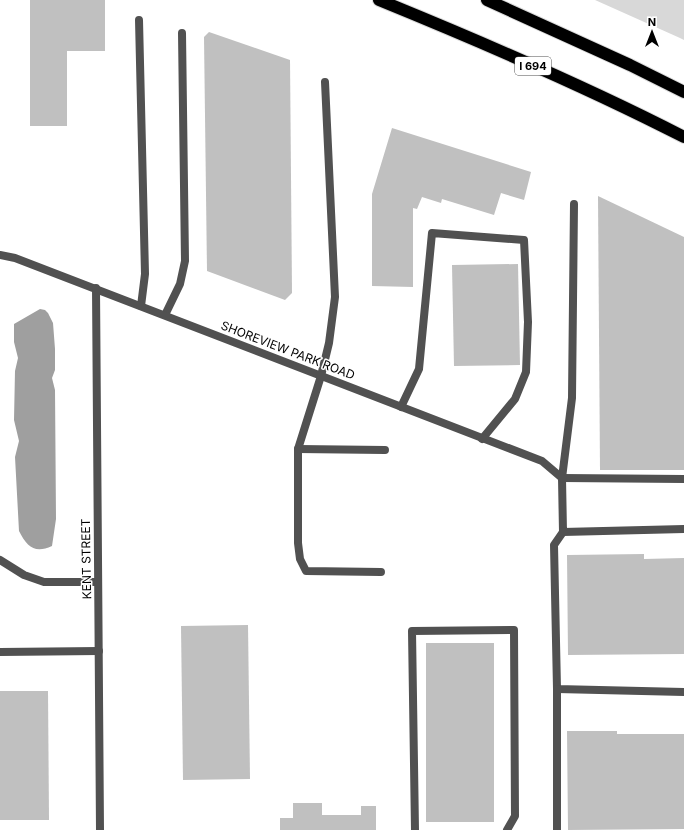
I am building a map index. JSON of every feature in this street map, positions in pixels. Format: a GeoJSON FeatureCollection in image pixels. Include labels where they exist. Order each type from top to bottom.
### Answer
{"type":"FeatureCollection","features":[{"type":"Feature","properties":{"kind":"highway","name":"I 694"},"geometry":{"type":"LineString","coordinates":[[379,0],[463,34],[585,89],[684,137]]}},
{"type":"Feature","properties":{"kind":"highway"},"geometry":{"type":"LineString","coordinates":[[487,0],[630,64],[684,92]]}},
{"type":"Feature","properties":{"kind":"street"},"geometry":{"type":"LineString","coordinates":[[139,20],[146,274],[141,306]]}},
{"type":"Feature","properties":{"kind":"street"},"geometry":{"type":"LineString","coordinates":[[165,315],[180,284],[185,261],[182,33]]}},
{"type":"Feature","properties":{"kind":"street"},"geometry":{"type":"LineString","coordinates":[[325,82],[335,297],[329,343],[321,376],[298,449],[298,543],[300,559],[306,570],[381,572]]}},
{"type":"Feature","properties":{"kind":"street"},"geometry":{"type":"LineString","coordinates":[[557,830],[554,545],[563,532],[562,478],[572,398],[574,204]]}},
{"type":"Feature","properties":{"kind":"street"},"geometry":{"type":"LineString","coordinates":[[401,407],[419,369],[432,233],[524,240],[528,322],[526,372],[515,398],[482,438]]}},
{"type":"Feature","properties":{"kind":"street","name":"SHOREVIEW PARK ROAD"},"geometry":{"type":"LineString","coordinates":[[0,255],[15,258],[96,288],[542,461],[562,478]]}},
{"type":"Feature","properties":{"kind":"street","name":"KENT STREET"},"geometry":{"type":"LineString","coordinates":[[96,288],[100,830]]}},
{"type":"Feature","properties":{"kind":"street"},"geometry":{"type":"LineString","coordinates":[[298,449],[385,450]]}},
{"type":"Feature","properties":{"kind":"street"},"geometry":{"type":"LineString","coordinates":[[562,478],[684,479]]}},
{"type":"Feature","properties":{"kind":"street"},"geometry":{"type":"LineString","coordinates":[[563,532],[684,529]]}},
{"type":"Feature","properties":{"kind":"street"},"geometry":{"type":"LineString","coordinates":[[0,560],[24,575],[44,582],[98,582]]}},
{"type":"Feature","properties":{"kind":"street"},"geometry":{"type":"LineString","coordinates":[[415,830],[412,631],[514,630],[515,816],[507,830]]}},
{"type":"Feature","properties":{"kind":"street"},"geometry":{"type":"LineString","coordinates":[[0,652],[99,651]]}},
{"type":"Feature","properties":{"kind":"street"},"geometry":{"type":"LineString","coordinates":[[556,689],[684,692]]}},
{"type":"Feature","properties":{"kind":"shaded area"},"geometry":{"type":"Polygon","coordinates":[[[595,0],[684,0],[684,40],[680,38],[595,0]]]}},
{"type":"Feature","properties":{"kind":"shaded area"},"geometry":{"type":"Polygon","coordinates":[[[40,309],[45,310],[48,313],[53,323],[55,349],[55,370],[52,378],[55,390],[56,519],[52,546],[36,549],[28,545],[19,531],[15,457],[19,441],[14,420],[15,371],[18,358],[14,342],[14,324],[40,309]]]}},
{"type":"Feature","properties":{"kind":"building"},"geometry":{"type":"Polygon","coordinates":[[[30,0],[105,0],[105,51],[67,51],[67,126],[30,126],[30,0]]]}},
{"type":"Feature","properties":{"kind":"building"},"geometry":{"type":"Polygon","coordinates":[[[209,32],[290,60],[292,293],[285,300],[207,271],[204,37],[209,32]]]}},
{"type":"Feature","properties":{"kind":"building"},"geometry":{"type":"Polygon","coordinates":[[[392,128],[531,172],[524,200],[501,193],[494,215],[442,199],[441,203],[422,197],[417,209],[413,208],[413,287],[372,286],[372,194],[392,128]]]}},
{"type":"Feature","properties":{"kind":"building"},"geometry":{"type":"Polygon","coordinates":[[[598,196],[684,237],[684,470],[600,470],[598,196]]]}},
{"type":"Feature","properties":{"kind":"building"},"geometry":{"type":"Polygon","coordinates":[[[518,264],[520,365],[454,366],[452,265],[518,264]]]}},
{"type":"Feature","properties":{"kind":"building"},"geometry":{"type":"Polygon","coordinates":[[[644,554],[644,559],[684,558],[684,654],[568,655],[567,555],[644,554]]]}},
{"type":"Feature","properties":{"kind":"building"},"geometry":{"type":"Polygon","coordinates":[[[248,625],[250,779],[183,780],[181,626],[248,625]]]}},
{"type":"Feature","properties":{"kind":"building"},"geometry":{"type":"Polygon","coordinates":[[[426,643],[494,643],[494,822],[426,822],[426,643]]]}},
{"type":"Feature","properties":{"kind":"building"},"geometry":{"type":"Polygon","coordinates":[[[0,691],[48,691],[49,820],[0,820],[0,691]]]}},
{"type":"Feature","properties":{"kind":"building"},"geometry":{"type":"Polygon","coordinates":[[[567,731],[617,731],[617,734],[684,734],[684,829],[568,830],[567,731]]]}},
{"type":"Feature","properties":{"kind":"building"},"geometry":{"type":"Polygon","coordinates":[[[293,803],[322,803],[322,815],[361,815],[361,806],[376,806],[376,830],[280,830],[280,818],[293,818],[293,803]]]}}]}
